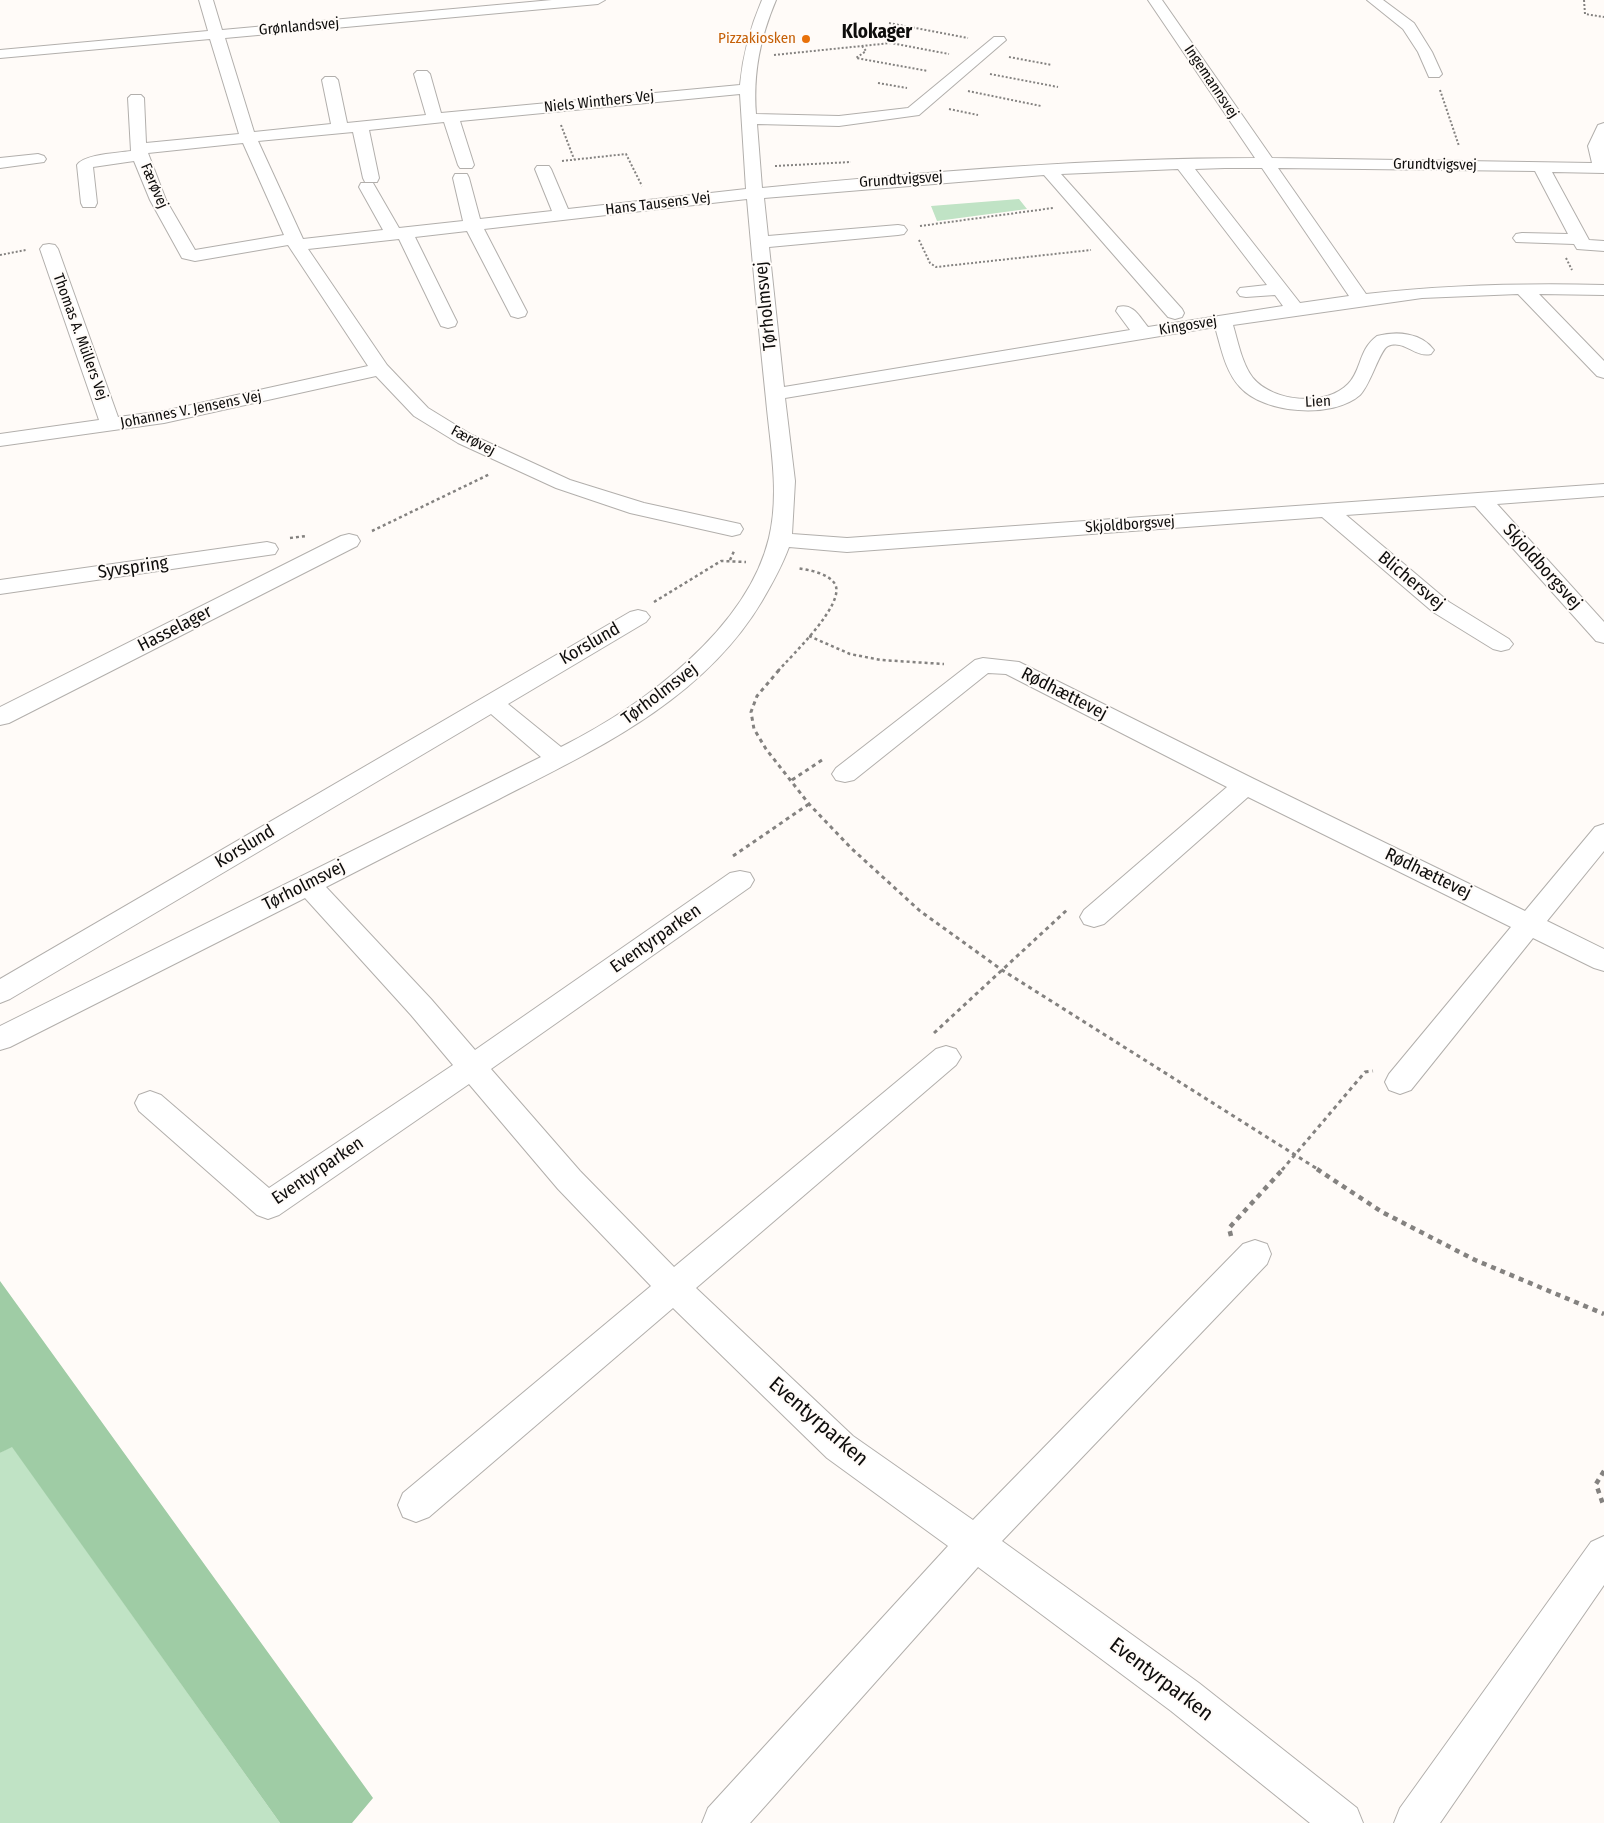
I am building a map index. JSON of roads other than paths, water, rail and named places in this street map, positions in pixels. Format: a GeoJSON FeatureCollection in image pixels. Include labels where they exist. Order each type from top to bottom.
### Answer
{"type":"FeatureCollection","features":[{"type":"Feature","properties":{"kind":"street","name":"Færøvej"},"geometry":{"type":"LineString","coordinates":[[206,0],[231,88],[249,138],[296,242],[310,267],[380,369],[422,412],[465,439],[513,463],[563,484],[638,508],[732,529]]}},
{"type":"Feature","properties":{"kind":"street","name":"Grønlandsvej"},"geometry":{"type":"LineString","coordinates":[[0,54],[598,0]]}},
{"type":"Feature","properties":{"kind":"street","name":"Tørholmsvej"},"geometry":{"type":"LineString","coordinates":[[0,1039],[593,741],[651,705],[700,665],[734,626],[749,605],[771,565],[780,539],[784,516],[784,481],[755,192],[747,89],[750,58],[758,26],[768,0]]}},
{"type":"Feature","properties":{"kind":"street","name":"Ingemannsvej"},"geometry":{"type":"LineString","coordinates":[[1155,0],[1267,163]]}},
{"type":"Feature","properties":{"kind":"street"},"geometry":{"type":"LineString","coordinates":[[1374,0],[1409,26],[1425,52],[1434,74]]}},
{"type":"Feature","properties":{"kind":"street"},"geometry":{"type":"LineString","coordinates":[[749,119],[840,121],[913,112],[974,61]]}},
{"type":"Feature","properties":{"kind":"street"},"geometry":{"type":"LineString","coordinates":[[422,74],[443,118],[463,172],[472,225],[518,312]]}},
{"type":"Feature","properties":{"kind":"street"},"geometry":{"type":"LineString","coordinates":[[330,80],[340,129]]}},
{"type":"Feature","properties":{"kind":"street","name":"Niels Winthers Vej"},"geometry":{"type":"LineString","coordinates":[[249,138],[747,89]]}},
{"type":"Feature","properties":{"kind":"street","name":"Færøvej"},"geometry":{"type":"LineString","coordinates":[[136,98],[139,152],[158,200],[188,254],[196,256],[296,242]]}},
{"type":"Feature","properties":{"kind":"street"},"geometry":{"type":"LineString","coordinates":[[360,127],[369,182],[448,322]]}},
{"type":"Feature","properties":{"kind":"street"},"geometry":{"type":"LineString","coordinates":[[1602,168],[1596,146],[1604,128]]}},
{"type":"Feature","properties":{"kind":"street","name":"Færøvej"},"geometry":{"type":"LineString","coordinates":[[89,203],[85,165],[92,162],[139,152],[249,138]]}},
{"type":"Feature","properties":{"kind":"street"},"geometry":{"type":"LineString","coordinates":[[0,163],[38,159]]}},
{"type":"Feature","properties":{"kind":"street","name":"Grundtvigsvej"},"geometry":{"type":"LineString","coordinates":[[755,192],[830,179],[1183,164],[1267,163],[1602,168]]}},
{"type":"Feature","properties":{"kind":"street"},"geometry":{"type":"LineString","coordinates":[[1267,163],[1361,300]]}},
{"type":"Feature","properties":{"kind":"street"},"geometry":{"type":"LineString","coordinates":[[1183,164],[1295,309]]}},
{"type":"Feature","properties":{"kind":"street"},"geometry":{"type":"LineString","coordinates":[[1541,167],[1583,245],[1604,246]]}},
{"type":"Feature","properties":{"kind":"street"},"geometry":{"type":"LineString","coordinates":[[543,169],[562,215]]}},
{"type":"Feature","properties":{"kind":"street"},"geometry":{"type":"LineString","coordinates":[[793,174],[830,179],[858,170]]}},
{"type":"Feature","properties":{"kind":"street"},"geometry":{"type":"LineString","coordinates":[[1048,170],[1175,314]]}},
{"type":"Feature","properties":{"kind":"street","name":"Hans Tausens Vej"},"geometry":{"type":"LineString","coordinates":[[296,242],[399,233],[755,192]]}},
{"type":"Feature","properties":{"kind":"street"},"geometry":{"type":"LineString","coordinates":[[760,242],[792,241],[905,229]]}},
{"type":"Feature","properties":{"kind":"street"},"geometry":{"type":"LineString","coordinates":[[1522,238],[1558,239],[1604,236]]}},
{"type":"Feature","properties":{"kind":"street","name":"Thomas A. Müllers Vej"},"geometry":{"type":"LineString","coordinates":[[49,250],[112,425]]}},
{"type":"Feature","properties":{"kind":"street"},"geometry":{"type":"LineString","coordinates":[[1523,288],[1604,372]]}},
{"type":"Feature","properties":{"kind":"street","name":"Kingosvej"},"geometry":{"type":"LineString","coordinates":[[775,394],[1222,320],[1361,300],[1422,293],[1523,288],[1604,290]]}},
{"type":"Feature","properties":{"kind":"street"},"geometry":{"type":"LineString","coordinates":[[1246,292],[1279,289]]}},
{"type":"Feature","properties":{"kind":"street"},"geometry":{"type":"LineString","coordinates":[[1125,311],[1143,334]]}},
{"type":"Feature","properties":{"kind":"street","name":"Lien"},"geometry":{"type":"LineString","coordinates":[[1222,320],[1235,361],[1250,386],[1276,400],[1309,405],[1336,403],[1352,393],[1364,378],[1374,349],[1384,340],[1406,340],[1424,350]]}},
{"type":"Feature","properties":{"kind":"street","name":"Johannes V. Jensens Vej"},"geometry":{"type":"LineString","coordinates":[[0,440],[164,418],[380,369]]}},
{"type":"Feature","properties":{"kind":"street","name":"Skjoldborgsvej"},"geometry":{"type":"LineString","coordinates":[[780,539],[805,543],[847,545],[1604,490]]}},
{"type":"Feature","properties":{"kind":"street","name":"Skjoldborgsvej"},"geometry":{"type":"LineString","coordinates":[[1480,498],[1604,636]]}},
{"type":"Feature","properties":{"kind":"street","name":"Blichersvej"},"geometry":{"type":"LineString","coordinates":[[1327,510],[1441,607],[1501,644]]}},
{"type":"Feature","properties":{"kind":"street","name":"Hasselager"},"geometry":{"type":"LineString","coordinates":[[0,717],[349,541]]}},
{"type":"Feature","properties":{"kind":"street","name":"Syvspring"},"geometry":{"type":"LineString","coordinates":[[0,587],[267,549]]}},
{"type":"Feature","properties":{"kind":"street","name":"Korslund"},"geometry":{"type":"LineString","coordinates":[[0,992],[638,616]]}},
{"type":"Feature","properties":{"kind":"street","name":"Rødhættevej"},"geometry":{"type":"LineString","coordinates":[[845,774],[983,665],[1011,667],[1245,785],[1604,961]]}},
{"type":"Feature","properties":{"kind":"street"},"geometry":{"type":"LineString","coordinates":[[491,702],[559,758]]}},
{"type":"Feature","properties":{"kind":"street"},"geometry":{"type":"LineString","coordinates":[[1104,909],[1245,785]]}},
{"type":"Feature","properties":{"kind":"street"},"geometry":{"type":"LineString","coordinates":[[1408,1072],[1604,833]]}},
{"type":"Feature","properties":{"kind":"street","name":"Eventyrparken"},"geometry":{"type":"LineString","coordinates":[[308,884],[421,1007],[569,1180],[673,1287],[840,1447],[1185,1696],[1342,1823]]}},
{"type":"Feature","properties":{"kind":"street","name":"Eventyrparken"},"geometry":{"type":"LineString","coordinates":[[150,1103],[268,1206],[729,888]]}},
{"type":"Feature","properties":{"kind":"street"},"geometry":{"type":"LineString","coordinates":[[416,1505],[936,1065]]}},
{"type":"Feature","properties":{"kind":"street"},"geometry":{"type":"LineString","coordinates":[[723,1823],[975,1543],[1247,1262]]}},
{"type":"Feature","properties":{"kind":"street"},"geometry":{"type":"LineString","coordinates":[[1415,1823],[1604,1554]]}},
{"type":"Feature","properties":{"kind":"place","name":"Pizzakiosken"},"geometry":{"type":"Point","coordinates":[806,39]}},
{"type":"Feature","properties":{"kind":"district","name":"Klokager"},"geometry":{"type":"Point","coordinates":[877,33]}}]}
